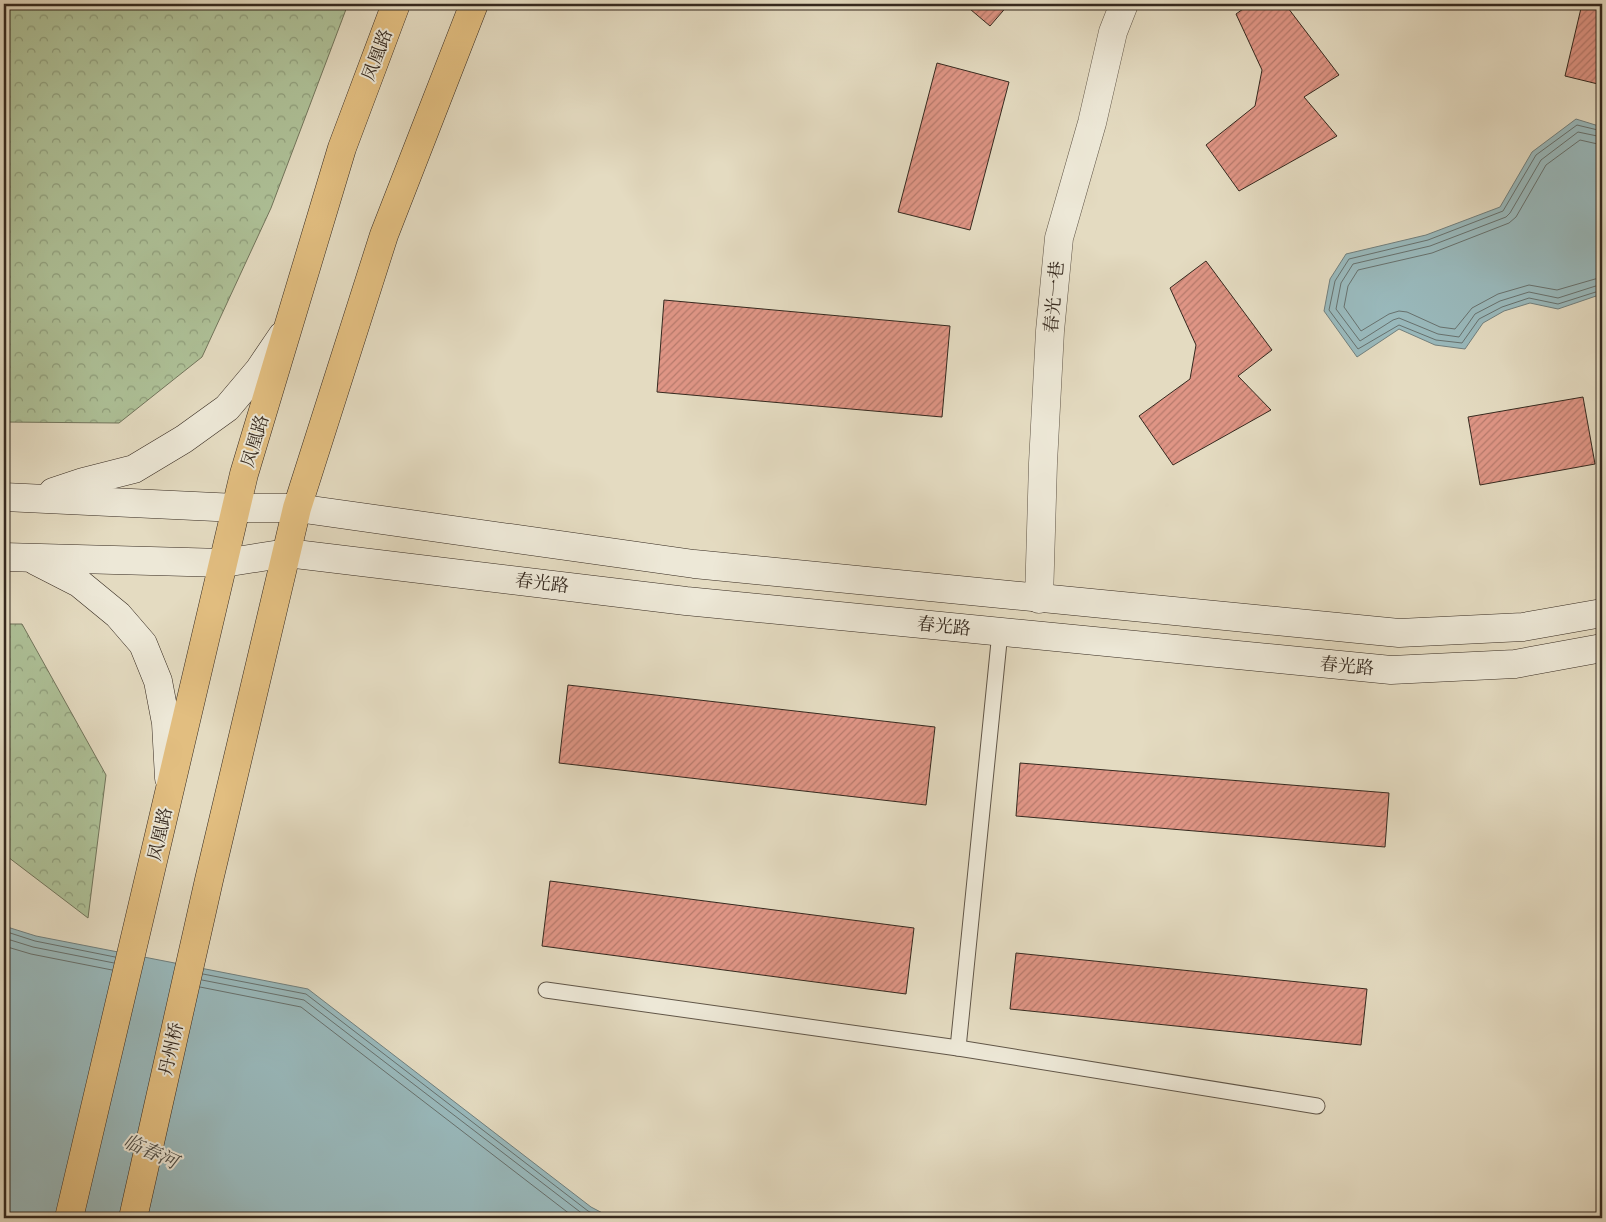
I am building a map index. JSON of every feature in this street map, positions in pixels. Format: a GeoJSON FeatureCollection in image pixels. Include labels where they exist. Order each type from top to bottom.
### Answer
{"type":"FeatureCollection","features":[{"type":"Feature","properties":{"kind":"highway","name":"凤凰路"},"geometry":{"type":"LineString","coordinates":[[69,1218],[244,474],[342,148],[396,4]]}},
{"type":"Feature","properties":{"kind":"highway"},"geometry":{"type":"LineString","coordinates":[[287,553],[297,508],[384,235],[474,4]]}},
{"type":"Feature","properties":{"kind":"highway","name":"丹州桥"},"geometry":{"type":"LineString","coordinates":[[133,1218],[287,553]]}},
{"type":"Feature","properties":{"kind":"main road","name":"春光一巷"},"geometry":{"type":"LineString","coordinates":[[1039,599],[1048,369],[1060,238],[1092,123],[1113,32],[1124,4]]}},
{"type":"Feature","properties":{"kind":"main road"},"geometry":{"type":"LineString","coordinates":[[37,498],[83,482],[134,469],[184,439],[227,408],[259,370],[289,326]]}},
{"type":"Feature","properties":{"kind":"main road","name":"春光路"},"geometry":{"type":"LineString","coordinates":[[4,497],[236,508],[297,508],[694,564],[1399,633],[1523,627],[1602,613]]}},
{"type":"Feature","properties":{"kind":"main road","name":"春光路"},"geometry":{"type":"LineString","coordinates":[[4,557],[224,563],[287,553],[686,601],[1391,670],[1515,664],[1602,648]]}},
{"type":"Feature","properties":{"kind":"main road"},"geometry":{"type":"LineString","coordinates":[[31,558],[79,583],[118,615],[143,644],[158,681],[166,723],[170,790]]}},
{"type":"Feature","properties":{"kind":"lane"},"geometry":{"type":"LineString","coordinates":[[958,1048],[1000,632]]}},
{"type":"Feature","properties":{"kind":"lane"},"geometry":{"type":"LineString","coordinates":[[546,990],[958,1048],[1317,1106]]}},
{"type":"Feature","properties":{"kind":"green space"},"geometry":{"type":"Polygon","coordinates":[[[4,4],[348,4],[271,208],[202,357],[119,423],[4,422],[4,4]]]}},
{"type":"Feature","properties":{"kind":"green space"},"geometry":{"type":"Polygon","coordinates":[[[4,624],[22,624],[106,775],[88,918],[4,854],[4,624]]]}},
{"type":"Feature","properties":{"kind":"water"},"geometry":{"type":"Polygon","coordinates":[[[1576,119],[1602,127],[1602,294],[1558,309],[1530,303],[1504,311],[1483,323],[1465,349],[1435,345],[1399,329],[1357,357],[1324,311],[1330,279],[1346,254],[1426,235],[1500,207],[1532,152],[1576,119]]]}},
{"type":"Feature","properties":{"kind":"water","name":"临春河"},"geometry":{"type":"Polygon","coordinates":[[[4,926],[36,936],[308,989],[591,1207],[612,1218],[4,1218],[4,926]]]}},
{"type":"Feature","properties":{"kind":"building"},"geometry":{"type":"Polygon","coordinates":[[[964,4],[1009,4],[990,26],[964,4]]]}},
{"type":"Feature","properties":{"kind":"building"},"geometry":{"type":"Polygon","coordinates":[[[1250,4],[1285,4],[1339,75],[1304,97],[1337,136],[1239,191],[1206,145],[1255,106],[1262,70],[1236,14],[1250,4]]]}},
{"type":"Feature","properties":{"kind":"building"},"geometry":{"type":"Polygon","coordinates":[[[1582,4],[1602,4],[1602,85],[1565,76],[1582,4]]]}},
{"type":"Feature","properties":{"kind":"building"},"geometry":{"type":"Polygon","coordinates":[[[937,63],[1009,82],[970,230],[898,212],[937,63]]]}},
{"type":"Feature","properties":{"kind":"building"},"geometry":{"type":"Polygon","coordinates":[[[1206,261],[1272,350],[1238,376],[1271,410],[1173,465],[1139,416],[1190,379],[1196,345],[1170,288],[1206,261]]]}},
{"type":"Feature","properties":{"kind":"building"},"geometry":{"type":"Polygon","coordinates":[[[664,300],[950,326],[942,417],[657,392],[664,300]]]}},
{"type":"Feature","properties":{"kind":"building"},"geometry":{"type":"Polygon","coordinates":[[[1583,397],[1595,464],[1480,485],[1468,417],[1583,397]]]}},
{"type":"Feature","properties":{"kind":"building"},"geometry":{"type":"Polygon","coordinates":[[[568,685],[935,727],[926,805],[559,763],[568,685]]]}},
{"type":"Feature","properties":{"kind":"building"},"geometry":{"type":"Polygon","coordinates":[[[1020,763],[1389,793],[1385,847],[1016,816],[1020,763]]]}},
{"type":"Feature","properties":{"kind":"building"},"geometry":{"type":"Polygon","coordinates":[[[550,881],[914,928],[906,994],[542,946],[550,881]]]}},
{"type":"Feature","properties":{"kind":"building"},"geometry":{"type":"Polygon","coordinates":[[[1016,953],[1367,989],[1361,1045],[1010,1009],[1016,953]]]}}]}
